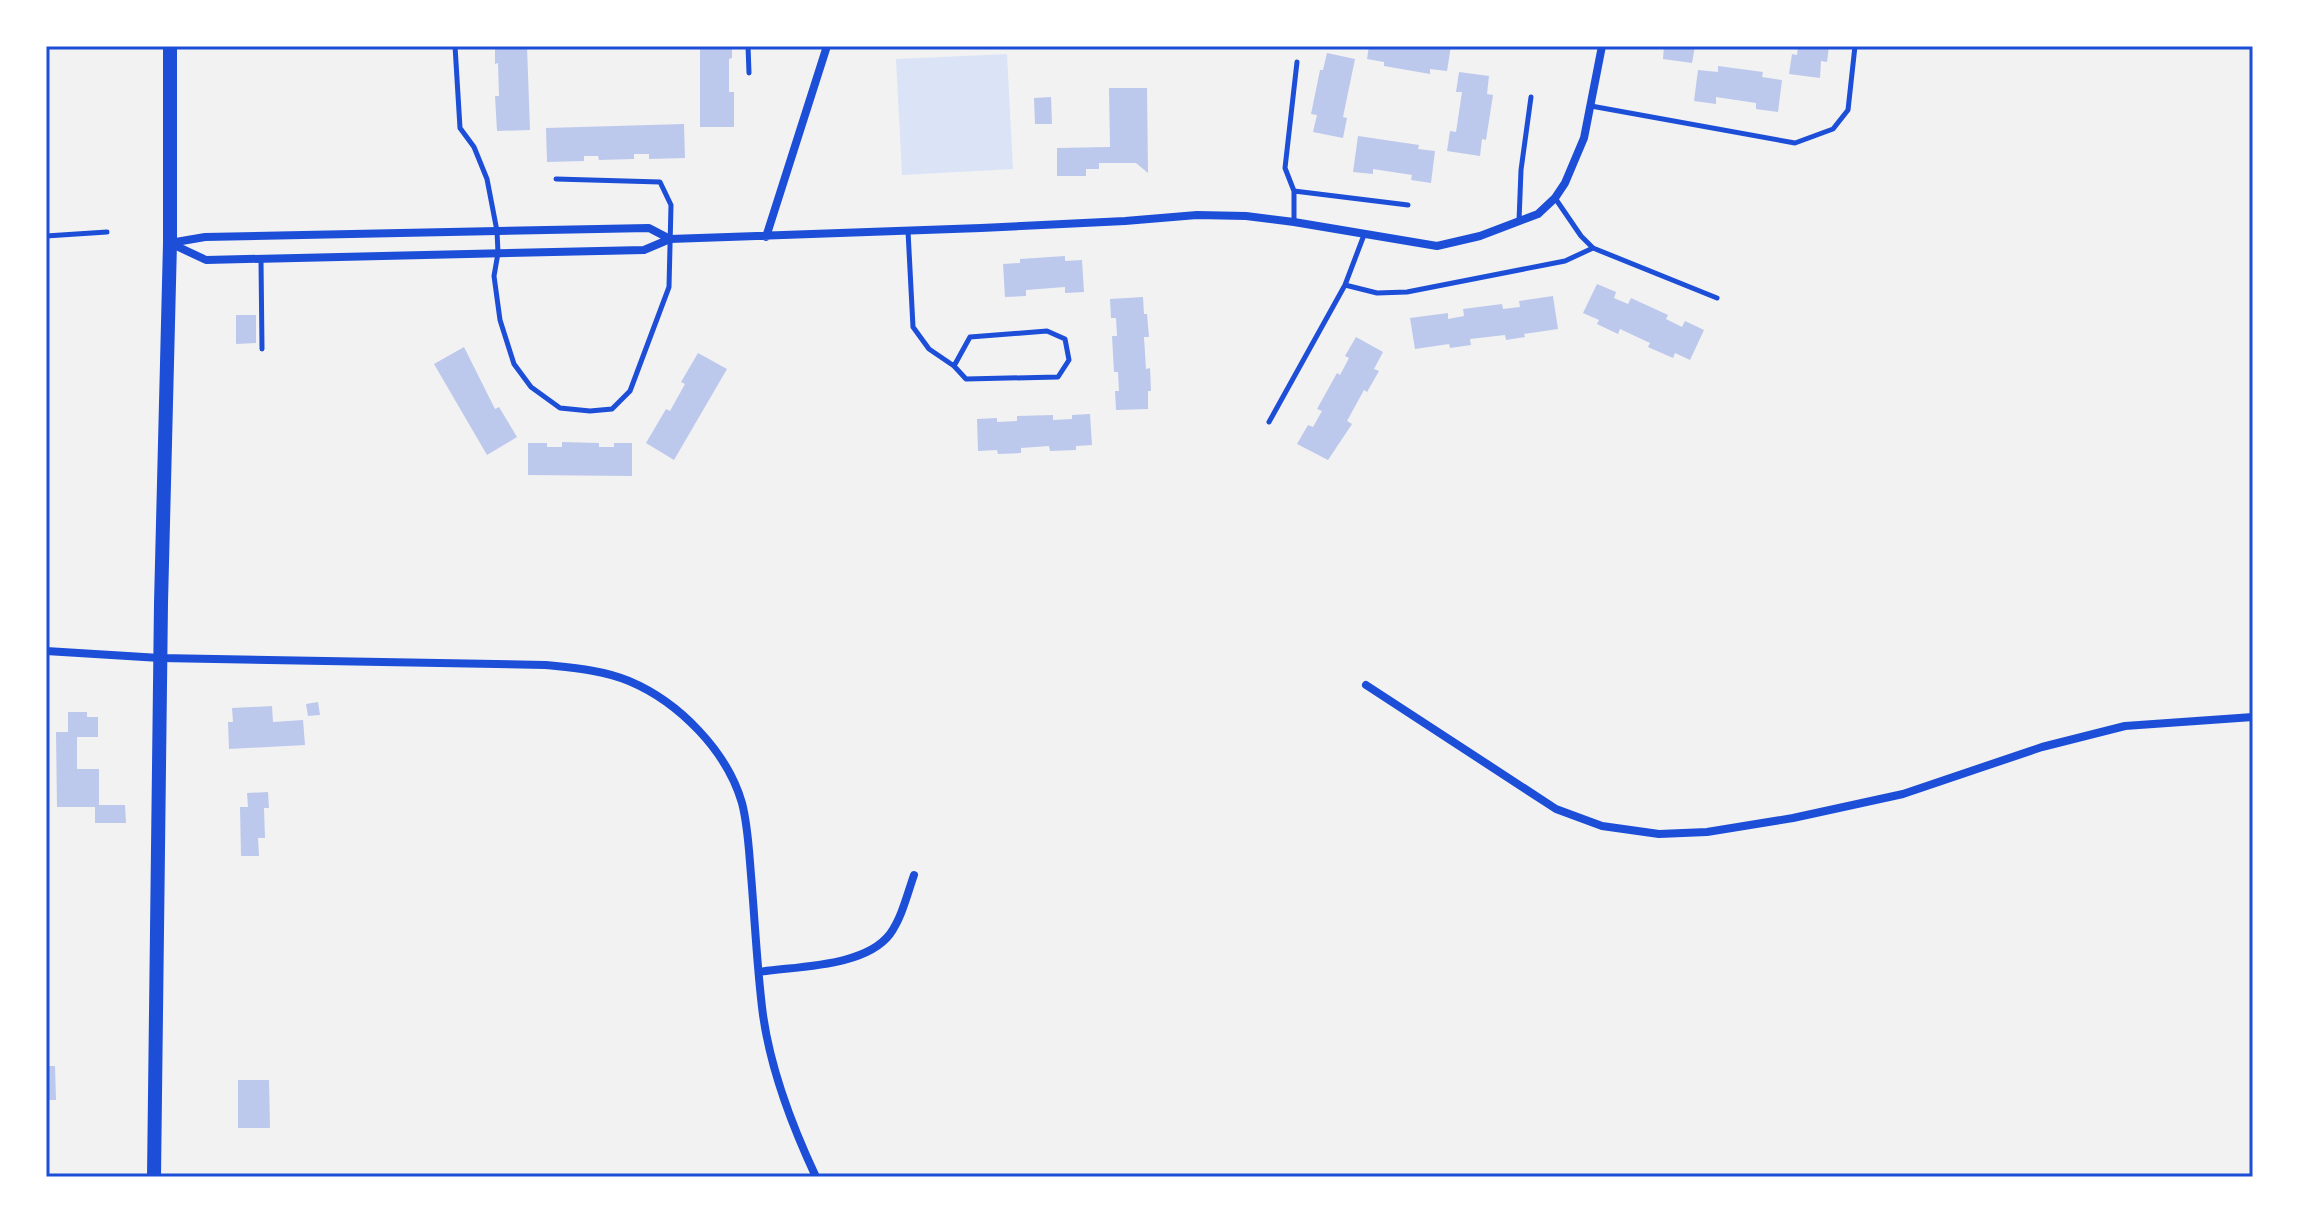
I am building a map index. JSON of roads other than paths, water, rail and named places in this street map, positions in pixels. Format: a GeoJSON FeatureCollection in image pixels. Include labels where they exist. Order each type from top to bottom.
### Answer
{"type":"FeatureCollection","features":[{"type":"Feature","properties":{"kind":"main road"},"geometry":{"type":"LineString","coordinates":[[154,1177],[160,658],[170,243],[170,46]]}},
{"type":"Feature","properties":{"kind":"street"},"geometry":{"type":"LineString","coordinates":[[766,237],[827,46]]}},
{"type":"Feature","properties":{"kind":"street"},"geometry":{"type":"LineString","coordinates":[[170,243],[206,260],[644,250],[670,239],[908,231],[1197,215],[1246,216],[1294,222],[1437,246],[1480,236],[1519,222],[1538,214],[1555,198],[1584,138],[1602,46]]}},
{"type":"Feature","properties":{"kind":"street"},"geometry":{"type":"LineString","coordinates":[[170,243],[205,237],[649,228],[670,239]]}},
{"type":"Feature","properties":{"kind":"street"},"geometry":{"type":"LineString","coordinates":[[46,651],[160,658],[545,665],[590,669],[629,681],[666,702],[701,732],[724,765],[741,801],[748,837],[769,1051],[791,1120],[816,1177]]}},
{"type":"Feature","properties":{"kind":"street"},"geometry":{"type":"LineString","coordinates":[[1366,685],[1556,809],[1602,826],[1659,834],[1721,830],[1903,794],[2042,747],[2125,726],[2253,717]]}},
{"type":"Feature","properties":{"kind":"street"},"geometry":{"type":"LineString","coordinates":[[759,972],[855,957],[880,945],[899,920],[914,875]]}},
{"type":"Feature","properties":{"kind":"lane"},"geometry":{"type":"LineString","coordinates":[[455,46],[460,128],[474,147],[487,179],[497,231],[498,253],[494,276],[500,320],[514,364],[531,387],[560,408],[590,411],[612,409],[630,391],[669,287],[671,205],[660,182],[556,179]]}},
{"type":"Feature","properties":{"kind":"lane"},"geometry":{"type":"LineString","coordinates":[[748,46],[749,73]]}},
{"type":"Feature","properties":{"kind":"lane"},"geometry":{"type":"LineString","coordinates":[[1591,106],[1795,143],[1833,129],[1848,110],[1855,46]]}},
{"type":"Feature","properties":{"kind":"lane"},"geometry":{"type":"LineString","coordinates":[[1294,222],[1294,191],[1285,168],[1297,62]]}},
{"type":"Feature","properties":{"kind":"lane"},"geometry":{"type":"LineString","coordinates":[[1519,222],[1521,170],[1531,97]]}},
{"type":"Feature","properties":{"kind":"lane"},"geometry":{"type":"LineString","coordinates":[[1294,191],[1408,205]]}},
{"type":"Feature","properties":{"kind":"lane"},"geometry":{"type":"LineString","coordinates":[[1555,198],[1593,248],[1717,298]]}},
{"type":"Feature","properties":{"kind":"lane"},"geometry":{"type":"LineString","coordinates":[[908,231],[913,327],[929,349],[954,366],[966,379],[1058,377],[1069,360],[1065,339],[1047,331],[970,337],[954,366]]}},
{"type":"Feature","properties":{"kind":"lane"},"geometry":{"type":"LineString","coordinates":[[46,236],[107,232]]}},
{"type":"Feature","properties":{"kind":"lane"},"geometry":{"type":"LineString","coordinates":[[1269,422],[1345,285],[1364,235]]}},
{"type":"Feature","properties":{"kind":"lane"},"geometry":{"type":"LineString","coordinates":[[1345,285],[1377,293],[1407,292],[1565,261],[1593,248]]}},
{"type":"Feature","properties":{"kind":"lane"},"geometry":{"type":"LineString","coordinates":[[261,259],[262,349]]}}]}
